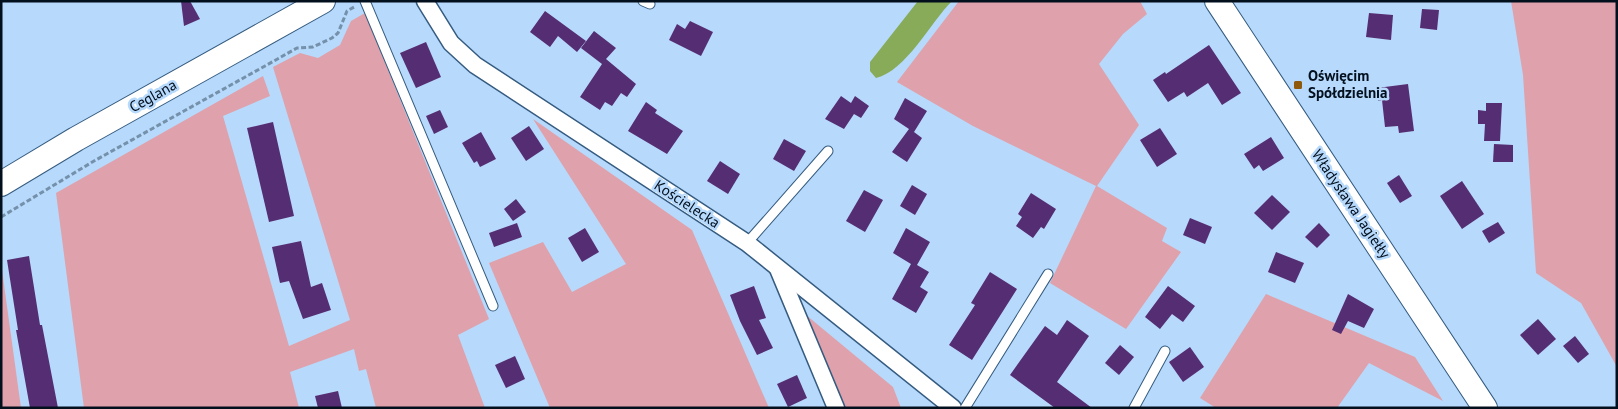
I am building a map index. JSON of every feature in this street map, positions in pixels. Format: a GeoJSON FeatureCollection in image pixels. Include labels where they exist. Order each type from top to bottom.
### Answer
{"type":"FeatureCollection","features":[{"type":"Feature","properties":{"kind":"street","name":"Kościelecka"},"geometry":{"type":"LineString","coordinates":[[425,1],[448,38],[475,65],[747,242],[953,408]]}},
{"type":"Feature","properties":{"kind":"street","name":"Władysława Jagiełły"},"geometry":{"type":"LineString","coordinates":[[1217,1],[1485,408]]}},
{"type":"Feature","properties":{"kind":"street","name":"Ceglana"},"geometry":{"type":"LineString","coordinates":[[1,184],[310,4]]}},
{"type":"Feature","properties":{"kind":"street"},"geometry":{"type":"LineString","coordinates":[[777,267],[836,408]]}},
{"type":"Feature","properties":{"kind":"lane"},"geometry":{"type":"LineString","coordinates":[[361,3],[493,306]]}},
{"type":"Feature","properties":{"kind":"lane"},"geometry":{"type":"LineString","coordinates":[[747,242],[828,151]]}},
{"type":"Feature","properties":{"kind":"lane"},"geometry":{"type":"LineString","coordinates":[[965,408],[1048,274]]}},
{"type":"Feature","properties":{"kind":"lane"},"geometry":{"type":"LineString","coordinates":[[1134,408],[1165,351]]}},
{"type":"Feature","properties":{"kind":"path"},"geometry":{"type":"LineString","coordinates":[[1,217],[94,161],[297,48],[313,47],[332,38],[338,32],[348,11],[361,3]]}},
{"type":"Feature","properties":{"kind":"shaded area"},"geometry":{"type":"Polygon","coordinates":[[[918,1],[952,1],[907,56],[887,74],[876,78],[870,71],[870,62],[918,1]]]}},
{"type":"Feature","properties":{"kind":"shaded area"},"geometry":{"type":"Polygon","coordinates":[[[959,1],[1140,1],[1147,14],[1123,34],[1099,64],[1139,125],[1097,186],[1167,228],[1162,241],[1181,252],[1126,329],[1050,283],[1096,186],[973,126],[897,82],[959,1]]]}},
{"type":"Feature","properties":{"kind":"shaded area"},"geometry":{"type":"Polygon","coordinates":[[[1511,1],[1617,1],[1617,367],[1581,303],[1536,273],[1523,75],[1511,1]]]}},
{"type":"Feature","properties":{"kind":"shaded area"},"geometry":{"type":"Polygon","coordinates":[[[365,13],[489,319],[458,335],[485,408],[376,408],[366,369],[359,371],[354,349],[290,372],[299,408],[84,408],[56,193],[263,76],[270,96],[223,116],[289,346],[350,320],[273,67],[300,53],[318,58],[340,45],[351,21],[365,13]]]}},
{"type":"Feature","properties":{"kind":"shaded area"},"geometry":{"type":"Polygon","coordinates":[[[533,119],[692,230],[769,408],[550,408],[489,263],[543,242],[572,292],[626,264],[533,119]]]}},
{"type":"Feature","properties":{"kind":"shaded area"},"geometry":{"type":"Polygon","coordinates":[[[1,263],[21,408],[1,408],[1,263]]]}},
{"type":"Feature","properties":{"kind":"shaded area"},"geometry":{"type":"Polygon","coordinates":[[[1266,294],[1415,357],[1443,401],[1369,363],[1337,408],[1216,408],[1200,398],[1266,294]]]}},
{"type":"Feature","properties":{"kind":"shaded area"},"geometry":{"type":"Polygon","coordinates":[[[800,310],[893,387],[901,408],[842,408],[800,310]]]}},
{"type":"Feature","properties":{"kind":"building"},"geometry":{"type":"Polygon","coordinates":[[[181,1],[190,1],[200,19],[184,26],[181,1]]]}},
{"type":"Feature","properties":{"kind":"building"},"geometry":{"type":"Polygon","coordinates":[[[1422,9],[1439,10],[1437,30],[1420,28],[1422,9]]]}},
{"type":"Feature","properties":{"kind":"building"},"geometry":{"type":"Polygon","coordinates":[[[545,11],[586,41],[577,52],[558,36],[550,47],[530,32],[545,11]]]}},
{"type":"Feature","properties":{"kind":"building"},"geometry":{"type":"Polygon","coordinates":[[[1369,13],[1393,15],[1391,40],[1366,37],[1369,13]]]}},
{"type":"Feature","properties":{"kind":"building"},"geometry":{"type":"Polygon","coordinates":[[[690,21],[713,32],[701,56],[669,40],[677,24],[685,29],[690,21]]]}},
{"type":"Feature","properties":{"kind":"building"},"geometry":{"type":"Polygon","coordinates":[[[594,31],[616,48],[606,59],[636,84],[627,97],[621,93],[612,106],[605,102],[600,110],[580,97],[602,64],[581,48],[594,31]]]}},
{"type":"Feature","properties":{"kind":"building"},"geometry":{"type":"Polygon","coordinates":[[[426,42],[441,77],[416,88],[400,53],[426,42]]]}},
{"type":"Feature","properties":{"kind":"building"},"geometry":{"type":"Polygon","coordinates":[[[1209,45],[1241,93],[1222,105],[1208,83],[1187,97],[1184,92],[1168,102],[1153,80],[1165,72],[1166,74],[1209,45]]]}},
{"type":"Feature","properties":{"kind":"building"},"geometry":{"type":"Polygon","coordinates":[[[1408,84],[1414,131],[1399,133],[1398,126],[1385,127],[1382,100],[1378,101],[1377,88],[1408,84]]]}},
{"type":"Feature","properties":{"kind":"building"},"geometry":{"type":"Polygon","coordinates":[[[841,96],[851,103],[855,96],[869,106],[861,118],[854,114],[844,129],[825,119],[841,96]]]}},
{"type":"Feature","properties":{"kind":"building"},"geometry":{"type":"Polygon","coordinates":[[[905,98],[927,111],[914,132],[922,138],[907,162],[892,152],[909,129],[894,119],[905,98]]]}},
{"type":"Feature","properties":{"kind":"building"},"geometry":{"type":"Polygon","coordinates":[[[646,102],[657,110],[655,113],[683,131],[667,154],[628,131],[646,102]]]}},
{"type":"Feature","properties":{"kind":"building"},"geometry":{"type":"Polygon","coordinates":[[[1486,103],[1502,103],[1500,141],[1484,141],[1485,124],[1478,124],[1478,110],[1486,111],[1486,103]]]}},
{"type":"Feature","properties":{"kind":"building"},"geometry":{"type":"Polygon","coordinates":[[[440,110],[448,127],[434,134],[426,116],[440,110]]]}},
{"type":"Feature","properties":{"kind":"building"},"geometry":{"type":"Polygon","coordinates":[[[273,122],[294,216],[269,222],[247,128],[273,122]]]}},
{"type":"Feature","properties":{"kind":"building"},"geometry":{"type":"Polygon","coordinates":[[[529,126],[544,149],[526,161],[511,138],[529,126]]]}},
{"type":"Feature","properties":{"kind":"building"},"geometry":{"type":"Polygon","coordinates":[[[1160,128],[1177,154],[1157,167],[1140,140],[1160,128]]]}},
{"type":"Feature","properties":{"kind":"building"},"geometry":{"type":"Polygon","coordinates":[[[481,132],[496,159],[480,167],[477,161],[474,163],[462,143],[481,132]]]}},
{"type":"Feature","properties":{"kind":"building"},"geometry":{"type":"Polygon","coordinates":[[[1271,137],[1284,158],[1263,171],[1259,165],[1254,169],[1244,154],[1271,137]]]}},
{"type":"Feature","properties":{"kind":"building"},"geometry":{"type":"Polygon","coordinates":[[[784,139],[806,151],[794,171],[773,159],[784,139]]]}},
{"type":"Feature","properties":{"kind":"building"},"geometry":{"type":"Polygon","coordinates":[[[1494,144],[1513,145],[1513,162],[1493,162],[1494,144]]]}},
{"type":"Feature","properties":{"kind":"building"},"geometry":{"type":"Polygon","coordinates":[[[720,161],[740,174],[728,194],[707,181],[720,161]]]}},
{"type":"Feature","properties":{"kind":"building"},"geometry":{"type":"Polygon","coordinates":[[[1399,175],[1412,196],[1400,203],[1387,183],[1399,175]]]}},
{"type":"Feature","properties":{"kind":"building"},"geometry":{"type":"Polygon","coordinates":[[[1462,181],[1484,214],[1462,229],[1440,196],[1462,181]]]}},
{"type":"Feature","properties":{"kind":"building"},"geometry":{"type":"Polygon","coordinates":[[[912,185],[927,194],[915,215],[900,206],[912,185]]]}},
{"type":"Feature","properties":{"kind":"building"},"geometry":{"type":"Polygon","coordinates":[[[864,190],[883,200],[865,232],[846,221],[864,190]]]}},
{"type":"Feature","properties":{"kind":"building"},"geometry":{"type":"Polygon","coordinates":[[[1031,193],[1056,209],[1044,229],[1041,227],[1033,238],[1016,226],[1022,217],[1018,214],[1031,193]]]}},
{"type":"Feature","properties":{"kind":"building"},"geometry":{"type":"Polygon","coordinates":[[[1272,195],[1290,212],[1272,230],[1254,213],[1272,195]]]}},
{"type":"Feature","properties":{"kind":"building"},"geometry":{"type":"Polygon","coordinates":[[[516,199],[526,212],[513,221],[504,209],[516,199]]]}},
{"type":"Feature","properties":{"kind":"building"},"geometry":{"type":"Polygon","coordinates":[[[1190,218],[1212,227],[1205,244],[1183,235],[1190,218]]]}},
{"type":"Feature","properties":{"kind":"building"},"geometry":{"type":"Polygon","coordinates":[[[1498,222],[1505,233],[1489,243],[1482,231],[1498,222]]]}},
{"type":"Feature","properties":{"kind":"building"},"geometry":{"type":"Polygon","coordinates":[[[517,223],[522,237],[494,247],[489,233],[517,223]]]}},
{"type":"Feature","properties":{"kind":"building"},"geometry":{"type":"Polygon","coordinates":[[[1319,223],[1330,235],[1317,248],[1305,237],[1319,223]]]}},
{"type":"Feature","properties":{"kind":"building"},"geometry":{"type":"Polygon","coordinates":[[[585,228],[599,252],[582,262],[568,238],[585,228]]]}},
{"type":"Feature","properties":{"kind":"building"},"geometry":{"type":"Polygon","coordinates":[[[906,228],[930,242],[917,265],[929,272],[920,287],[928,292],[916,313],[892,299],[911,264],[893,253],[906,228]]]}},
{"type":"Feature","properties":{"kind":"building"},"geometry":{"type":"Polygon","coordinates":[[[301,241],[311,287],[322,283],[331,310],[303,319],[289,281],[280,283],[272,247],[301,241]]]}},
{"type":"Feature","properties":{"kind":"building"},"geometry":{"type":"Polygon","coordinates":[[[1276,252],[1304,263],[1295,283],[1268,272],[1276,252]]]}},
{"type":"Feature","properties":{"kind":"building"},"geometry":{"type":"Polygon","coordinates":[[[29,256],[40,325],[42,325],[58,408],[30,408],[16,330],[18,330],[7,260],[29,256]]]}},
{"type":"Feature","properties":{"kind":"building"},"geometry":{"type":"Polygon","coordinates":[[[990,272],[1017,289],[972,360],[949,345],[975,305],[971,303],[990,272]]]}},
{"type":"Feature","properties":{"kind":"building"},"geometry":{"type":"Polygon","coordinates":[[[754,286],[766,318],[759,320],[773,348],[757,355],[740,321],[730,295],[754,286]]]}},
{"type":"Feature","properties":{"kind":"building"},"geometry":{"type":"Polygon","coordinates":[[[1168,286],[1195,306],[1183,322],[1172,314],[1160,329],[1145,317],[1168,286]]]}},
{"type":"Feature","properties":{"kind":"building"},"geometry":{"type":"Polygon","coordinates":[[[1348,294],[1374,309],[1364,328],[1348,321],[1341,334],[1332,330],[1348,294]]]}},
{"type":"Feature","properties":{"kind":"building"},"geometry":{"type":"Polygon","coordinates":[[[1538,319],[1556,339],[1538,355],[1520,335],[1538,319]]]}},
{"type":"Feature","properties":{"kind":"building"},"geometry":{"type":"Polygon","coordinates":[[[1067,320],[1089,336],[1057,382],[1092,408],[1055,408],[1010,375],[1045,326],[1057,335],[1067,320]]]}},
{"type":"Feature","properties":{"kind":"building"},"geometry":{"type":"Polygon","coordinates":[[[1575,336],[1589,354],[1578,363],[1563,346],[1575,336]]]}},
{"type":"Feature","properties":{"kind":"building"},"geometry":{"type":"Polygon","coordinates":[[[1120,345],[1134,357],[1119,375],[1105,363],[1120,345]]]}},
{"type":"Feature","properties":{"kind":"building"},"geometry":{"type":"Polygon","coordinates":[[[1190,347],[1204,367],[1183,382],[1169,362],[1190,347]]]}},
{"type":"Feature","properties":{"kind":"building"},"geometry":{"type":"Polygon","coordinates":[[[515,356],[525,379],[506,388],[495,365],[515,356]]]}},
{"type":"Feature","properties":{"kind":"building"},"geometry":{"type":"Polygon","coordinates":[[[797,375],[807,398],[788,407],[777,384],[797,375]]]}},
{"type":"Feature","properties":{"kind":"building"},"geometry":{"type":"Polygon","coordinates":[[[338,391],[342,408],[318,408],[315,396],[338,391]]]}},
{"type":"Feature","properties":{"kind":"place","name":"Oświęcim Spółdzielnia"},"geometry":{"type":"Point","coordinates":[1298,85]}}]}
